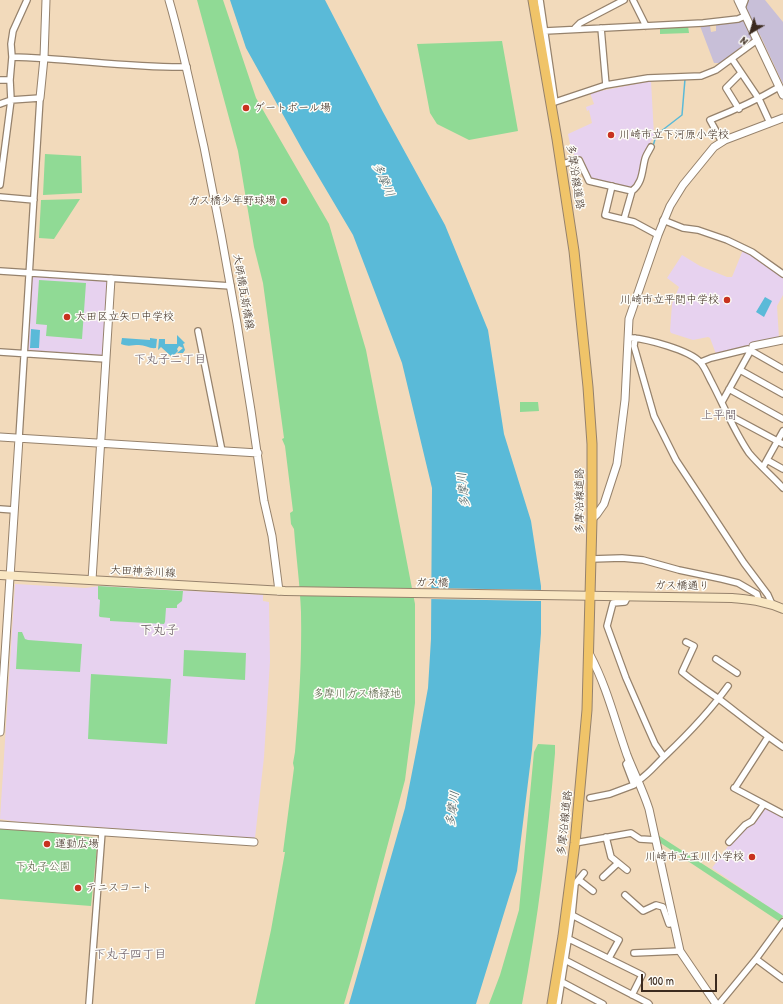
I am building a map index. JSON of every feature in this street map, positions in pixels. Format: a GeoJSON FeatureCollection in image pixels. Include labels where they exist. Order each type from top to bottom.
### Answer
{"type":"FeatureCollection","features":[{"type":"Feature","properties":{"kind":"main road","name":"多摩沿線道路"},"geometry":{"type":"LineString","coordinates":[[534,0],[574,251],[588,387],[592,444],[590,655],[587,710],[575,843],[575,883],[566,937],[552,1004]]}},
{"type":"Feature","properties":{"kind":"main road","name":"大田神奈川線"},"geometry":{"type":"LineString","coordinates":[[0,575],[282,591]]}},
{"type":"Feature","properties":{"kind":"main road","name":"ガス橋"},"geometry":{"type":"LineString","coordinates":[[282,591],[579,596]]}},
{"type":"Feature","properties":{"kind":"main road","name":"ガス橋通り"},"geometry":{"type":"LineString","coordinates":[[579,596],[732,598],[759,601],[783,608]]}},
{"type":"Feature","properties":{"kind":"street"},"geometry":{"type":"LineString","coordinates":[[0,185],[11,100],[11,44],[13,31],[27,0]]}},
{"type":"Feature","properties":{"kind":"street"},"geometry":{"type":"LineString","coordinates":[[0,732],[2,656],[10,575],[40,98],[44,58],[46,0]]}},
{"type":"Feature","properties":{"kind":"street","name":"大師橋瓦斯橋線"},"geometry":{"type":"LineString","coordinates":[[169,0],[186,67],[231,286],[258,453],[264,501],[282,591]]}},
{"type":"Feature","properties":{"kind":"street"},"geometry":{"type":"LineString","coordinates":[[540,0],[555,102],[606,85],[648,78],[701,76],[716,70],[757,40]]}},
{"type":"Feature","properties":{"kind":"street"},"geometry":{"type":"LineString","coordinates":[[575,28],[580,23],[624,0]]}},
{"type":"Feature","properties":{"kind":"street"},"geometry":{"type":"LineString","coordinates":[[633,0],[646,26]]}},
{"type":"Feature","properties":{"kind":"street"},"geometry":{"type":"LineString","coordinates":[[738,0],[783,95]]}},
{"type":"Feature","properties":{"kind":"street"},"geometry":{"type":"LineString","coordinates":[[742,8],[745,0]]}},
{"type":"Feature","properties":{"kind":"street"},"geometry":{"type":"LineString","coordinates":[[544,31],[575,28],[715,22],[745,16]]}},
{"type":"Feature","properties":{"kind":"street"},"geometry":{"type":"LineString","coordinates":[[601,28],[606,85]]}},
{"type":"Feature","properties":{"kind":"street"},"geometry":{"type":"LineString","coordinates":[[12,57],[159,67],[186,67]]}},
{"type":"Feature","properties":{"kind":"street"},"geometry":{"type":"LineString","coordinates":[[732,59],[758,100],[770,123]]}},
{"type":"Feature","properties":{"kind":"street"},"geometry":{"type":"LineString","coordinates":[[739,109],[726,88],[741,73]]}},
{"type":"Feature","properties":{"kind":"street"},"geometry":{"type":"LineString","coordinates":[[0,80],[10,80]]}},
{"type":"Feature","properties":{"kind":"street"},"geometry":{"type":"LineString","coordinates":[[722,142],[710,120],[758,100],[779,87]]}},
{"type":"Feature","properties":{"kind":"street"},"geometry":{"type":"LineString","coordinates":[[0,104],[11,100],[40,98]]}},
{"type":"Feature","properties":{"kind":"street"},"geometry":{"type":"LineString","coordinates":[[592,518],[604,504],[617,464],[631,338],[631,313],[663,220],[683,185],[708,152],[722,142],[783,118]]}},
{"type":"Feature","properties":{"kind":"street"},"geometry":{"type":"LineString","coordinates":[[624,219],[632,191],[640,182],[646,157],[651,147]]}},
{"type":"Feature","properties":{"kind":"street"},"geometry":{"type":"LineString","coordinates":[[566,163],[579,160],[588,180],[632,191]]}},
{"type":"Feature","properties":{"kind":"street"},"geometry":{"type":"LineString","coordinates":[[612,186],[605,215],[634,222],[658,235]]}},
{"type":"Feature","properties":{"kind":"street"},"geometry":{"type":"LineString","coordinates":[[0,197],[34,200]]}},
{"type":"Feature","properties":{"kind":"street"},"geometry":{"type":"LineString","coordinates":[[663,220],[683,228],[705,232],[732,242],[752,252],[783,274]]}},
{"type":"Feature","properties":{"kind":"street"},"geometry":{"type":"LineString","coordinates":[[0,271],[231,286]]}},
{"type":"Feature","properties":{"kind":"street"},"geometry":{"type":"LineString","coordinates":[[92,580],[111,279]]}},
{"type":"Feature","properties":{"kind":"street"},"geometry":{"type":"LineString","coordinates":[[198,331],[222,451]]}},
{"type":"Feature","properties":{"kind":"street"},"geometry":{"type":"LineString","coordinates":[[631,338],[664,345],[693,356],[701,362],[732,424],[750,453],[783,488]]}},
{"type":"Feature","properties":{"kind":"street"},"geometry":{"type":"LineString","coordinates":[[631,338],[648,397],[660,429],[676,460],[772,604]]}},
{"type":"Feature","properties":{"kind":"street"},"geometry":{"type":"LineString","coordinates":[[701,362],[711,358],[783,340]]}},
{"type":"Feature","properties":{"kind":"street"},"geometry":{"type":"LineString","coordinates":[[752,348],[783,368]]}},
{"type":"Feature","properties":{"kind":"street"},"geometry":{"type":"LineString","coordinates":[[722,402],[752,348]]}},
{"type":"Feature","properties":{"kind":"street"},"geometry":{"type":"LineString","coordinates":[[0,352],[106,359]]}},
{"type":"Feature","properties":{"kind":"street"},"geometry":{"type":"LineString","coordinates":[[740,370],[783,394]]}},
{"type":"Feature","properties":{"kind":"street"},"geometry":{"type":"LineString","coordinates":[[729,390],[783,419]]}},
{"type":"Feature","properties":{"kind":"street"},"geometry":{"type":"LineString","coordinates":[[727,414],[780,443]]}},
{"type":"Feature","properties":{"kind":"street"},"geometry":{"type":"LineString","coordinates":[[763,467],[780,443],[783,431]]}},
{"type":"Feature","properties":{"kind":"street"},"geometry":{"type":"LineString","coordinates":[[0,437],[258,453]]}},
{"type":"Feature","properties":{"kind":"street"},"geometry":{"type":"LineString","coordinates":[[767,460],[783,469]]}},
{"type":"Feature","properties":{"kind":"street"},"geometry":{"type":"LineString","coordinates":[[0,509],[14,510]]}},
{"type":"Feature","properties":{"kind":"street"},"geometry":{"type":"LineString","coordinates":[[591,559],[622,558],[643,560],[679,570],[738,583],[756,594],[759,601]]}},
{"type":"Feature","properties":{"kind":"street"},"geometry":{"type":"LineString","coordinates":[[628,596],[625,602],[613,603],[607,626],[626,678],[655,744],[664,757]]}},
{"type":"Feature","properties":{"kind":"street"},"geometry":{"type":"LineString","coordinates":[[686,642],[694,646],[682,672],[697,685],[719,699],[783,747]]}},
{"type":"Feature","properties":{"kind":"street"},"geometry":{"type":"LineString","coordinates":[[590,655],[600,675],[629,761],[649,809],[680,951],[717,1004],[756,959],[783,922]]}},
{"type":"Feature","properties":{"kind":"street"},"geometry":{"type":"LineString","coordinates":[[716,659],[737,673]]}},
{"type":"Feature","properties":{"kind":"street"},"geometry":{"type":"LineString","coordinates":[[638,780],[648,774],[681,741],[719,699],[728,686]]}},
{"type":"Feature","properties":{"kind":"street"},"geometry":{"type":"LineString","coordinates":[[768,736],[734,788],[783,814]]}},
{"type":"Feature","properties":{"kind":"street"},"geometry":{"type":"LineString","coordinates":[[590,798],[609,794],[634,785],[626,764],[629,761]]}},
{"type":"Feature","properties":{"kind":"street"},"geometry":{"type":"LineString","coordinates":[[729,842],[745,825],[752,821],[764,804]]}},
{"type":"Feature","properties":{"kind":"street"},"geometry":{"type":"LineString","coordinates":[[0,825],[254,842]]}},
{"type":"Feature","properties":{"kind":"street"},"geometry":{"type":"LineString","coordinates":[[89,1004],[102,832]]}},
{"type":"Feature","properties":{"kind":"street"},"geometry":{"type":"LineString","coordinates":[[575,843],[631,833],[640,839],[656,840]]}},
{"type":"Feature","properties":{"kind":"street"},"geometry":{"type":"LineString","coordinates":[[606,837],[611,857],[627,870]]}},
{"type":"Feature","properties":{"kind":"street"},"geometry":{"type":"LineString","coordinates":[[603,877],[618,863]]}},
{"type":"Feature","properties":{"kind":"street"},"geometry":{"type":"LineString","coordinates":[[558,1004],[565,960],[566,937],[572,915],[575,883],[584,873]]}},
{"type":"Feature","properties":{"kind":"street"},"geometry":{"type":"LineString","coordinates":[[575,883],[593,891]]}},
{"type":"Feature","properties":{"kind":"street"},"geometry":{"type":"LineString","coordinates":[[626,895],[644,911],[656,905],[663,907],[669,924],[673,923]]}},
{"type":"Feature","properties":{"kind":"street"},"geometry":{"type":"LineString","coordinates":[[572,915],[619,940],[609,958]]}},
{"type":"Feature","properties":{"kind":"street"},"geometry":{"type":"LineString","coordinates":[[566,937],[642,976],[632,995]]}},
{"type":"Feature","properties":{"kind":"street"},"geometry":{"type":"LineString","coordinates":[[634,953],[680,951]]}},
{"type":"Feature","properties":{"kind":"street"},"geometry":{"type":"LineString","coordinates":[[756,959],[783,979]]}},
{"type":"Feature","properties":{"kind":"street"},"geometry":{"type":"LineString","coordinates":[[565,960],[648,1002],[649,1004]]}},
{"type":"Feature","properties":{"kind":"street"},"geometry":{"type":"LineString","coordinates":[[562,982],[603,1004]]}},
{"type":"Feature","properties":{"kind":"shaded area"},"geometry":{"type":"Polygon","coordinates":[[[748,0],[765,0],[783,22],[783,84],[760,35],[721,63],[714,63],[700,26],[710,26],[711,32],[716,31],[716,25],[751,18],[745,6],[748,0]]]}},
{"type":"Feature","properties":{"kind":"shaded area","name":"川崎市立下河原小学校"},"geometry":{"type":"Polygon","coordinates":[[[651,81],[654,135],[643,156],[637,182],[631,188],[591,178],[582,157],[575,158],[568,134],[592,123],[589,110],[587,111],[586,107],[594,104],[590,93],[651,81]]]}},
{"type":"Feature","properties":{"kind":"shaded area","name":"川崎市立平間中学校"},"geometry":{"type":"Polygon","coordinates":[[[743,250],[760,260],[783,277],[783,295],[777,306],[779,338],[755,343],[746,348],[716,354],[710,338],[708,337],[693,340],[671,333],[672,304],[679,287],[667,278],[682,255],[700,266],[727,277],[732,277],[743,250]]]}},
{"type":"Feature","properties":{"kind":"shaded area","name":"大田区立矢口中学校"},"geometry":{"type":"Polygon","coordinates":[[[32,276],[108,281],[103,357],[27,352],[32,276]]]}},
{"type":"Feature","properties":{"kind":"shaded area"},"geometry":{"type":"Polygon","coordinates":[[[15,584],[85,588],[101,586],[263,595],[263,601],[269,602],[270,661],[264,757],[255,838],[18,822],[0,819],[15,584]]]}},
{"type":"Feature","properties":{"kind":"shaded area","name":"川崎市立玉川小学校"},"geometry":{"type":"Polygon","coordinates":[[[766,808],[783,818],[783,917],[712,868],[729,845],[745,829],[753,824],[766,808]]]}},
{"type":"Feature","properties":{"kind":"green space","name":"多摩川ガス橋緑地"},"geometry":{"type":"Polygon","coordinates":[[[197,0],[223,0],[256,98],[329,224],[366,350],[415,604],[415,703],[405,780],[344,1004],[255,1004],[271,930],[285,852],[283,852],[294,768],[293,763],[299,699],[301,612],[294,529],[291,524],[290,513],[293,511],[285,446],[282,439],[284,438],[263,283],[254,247],[238,151],[197,0]]]}},
{"type":"Feature","properties":{"kind":"green space"},"geometry":{"type":"Polygon","coordinates":[[[688,26],[689,33],[660,34],[660,27],[688,26]]]}},
{"type":"Feature","properties":{"kind":"green space"},"geometry":{"type":"Polygon","coordinates":[[[502,41],[518,131],[469,140],[437,124],[430,113],[417,44],[502,41]]]}},
{"type":"Feature","properties":{"kind":"green space"},"geometry":{"type":"Polygon","coordinates":[[[45,154],[81,156],[82,193],[43,195],[45,154]]]}},
{"type":"Feature","properties":{"kind":"green space"},"geometry":{"type":"Polygon","coordinates":[[[80,199],[54,239],[39,238],[41,200],[80,199]]]}},
{"type":"Feature","properties":{"kind":"green space"},"geometry":{"type":"Polygon","coordinates":[[[39,280],[86,283],[82,339],[46,336],[47,325],[36,324],[39,280]]]}},
{"type":"Feature","properties":{"kind":"green space"},"geometry":{"type":"Polygon","coordinates":[[[520,402],[538,402],[539,411],[520,412],[520,402]]]}},
{"type":"Feature","properties":{"kind":"green space"},"geometry":{"type":"Polygon","coordinates":[[[98,586],[183,591],[182,601],[177,605],[177,608],[166,608],[164,624],[110,621],[110,618],[99,616],[100,600],[98,599],[98,586]]]}},
{"type":"Feature","properties":{"kind":"green space"},"geometry":{"type":"Polygon","coordinates":[[[18,632],[22,632],[25,639],[28,640],[82,644],[80,672],[16,669],[18,632]]]}},
{"type":"Feature","properties":{"kind":"green space"},"geometry":{"type":"Polygon","coordinates":[[[184,650],[246,653],[245,680],[183,676],[184,650]]]}},
{"type":"Feature","properties":{"kind":"green space"},"geometry":{"type":"Polygon","coordinates":[[[91,674],[171,679],[167,744],[88,739],[91,674]]]}},
{"type":"Feature","properties":{"kind":"green space"},"geometry":{"type":"Polygon","coordinates":[[[538,744],[555,745],[555,753],[542,879],[522,1004],[489,1004],[500,975],[519,910],[534,752],[538,744]]]}},
{"type":"Feature","properties":{"kind":"green space","name":"下丸子公園"},"geometry":{"type":"Polygon","coordinates":[[[0,827],[98,838],[91,906],[0,899],[0,827]]]}},
{"type":"Feature","properties":{"kind":"green space"},"geometry":{"type":"Polygon","coordinates":[[[658,835],[783,916],[780,922],[659,842],[658,835]]]}},
{"type":"Feature","properties":{"kind":"water","name":"多摩川"},"geometry":{"type":"Polygon","coordinates":[[[230,0],[325,0],[383,112],[445,225],[488,330],[504,434],[531,521],[541,586],[541,633],[532,750],[517,871],[476,1004],[349,1004],[405,808],[428,688],[431,639],[432,488],[402,363],[353,235],[302,149],[246,48],[230,0]]]}},
{"type":"Feature","properties":{"kind":"water"},"geometry":{"type":"Polygon","coordinates":[[[765,297],[772,301],[764,317],[756,312],[765,297]]]}},
{"type":"Feature","properties":{"kind":"water"},"geometry":{"type":"Polygon","coordinates":[[[31,329],[40,330],[39,348],[30,348],[31,329]]]}},
{"type":"Feature","properties":{"kind":"water"},"geometry":{"type":"Polygon","coordinates":[[[177,335],[185,343],[183,344],[185,350],[183,353],[177,353],[183,348],[179,346],[177,349],[178,351],[172,357],[161,347],[158,350],[159,339],[165,339],[165,344],[177,344],[177,335]]]}},
{"type":"Feature","properties":{"kind":"water"},"geometry":{"type":"Polygon","coordinates":[[[122,338],[157,339],[156,348],[141,345],[123,345],[121,344],[122,338]]]}},
{"type":"Feature","properties":{"kind":"pier"},"geometry":{"type":"Polygon","coordinates":[[[429,588],[543,590],[543,601],[429,599],[429,588]]]}},
{"type":"Feature","properties":{"kind":"waterway"},"geometry":{"type":"LineString","coordinates":[[653,146],[656,136],[682,115],[685,79],[664,80]]}},
{"type":"Feature","properties":{"kind":"place","name":"ゲートボール場"},"geometry":{"type":"Point","coordinates":[246,108]}},
{"type":"Feature","properties":{"kind":"place","name":"川崎市立下河原小学校"},"geometry":{"type":"Point","coordinates":[611,135]}},
{"type":"Feature","properties":{"kind":"place","name":"ガス橋少年野球場"},"geometry":{"type":"Point","coordinates":[284,201]}},
{"type":"Feature","properties":{"kind":"place","name":"川崎市立平間中学校"},"geometry":{"type":"Point","coordinates":[727,300]}},
{"type":"Feature","properties":{"kind":"place","name":"大田区立矢口中学校"},"geometry":{"type":"Point","coordinates":[67,317]}},
{"type":"Feature","properties":{"kind":"place","name":"運動広場"},"geometry":{"type":"Point","coordinates":[47,844]}},
{"type":"Feature","properties":{"kind":"place","name":"川崎市立玉川小学校"},"geometry":{"type":"Point","coordinates":[752,857]}},
{"type":"Feature","properties":{"kind":"place","name":"テニスコート"},"geometry":{"type":"Point","coordinates":[78,888]}},
{"type":"Feature","properties":{"kind":"district","name":"下丸子二丁目"},"geometry":{"type":"Point","coordinates":[170,360]}},
{"type":"Feature","properties":{"kind":"district","name":"上平間"},"geometry":{"type":"Point","coordinates":[719,416]}},
{"type":"Feature","properties":{"kind":"district","name":"下丸子"},"geometry":{"type":"Point","coordinates":[159,631]}},
{"type":"Feature","properties":{"kind":"district","name":"下丸子四丁目"},"geometry":{"type":"Point","coordinates":[130,955]}}]}
